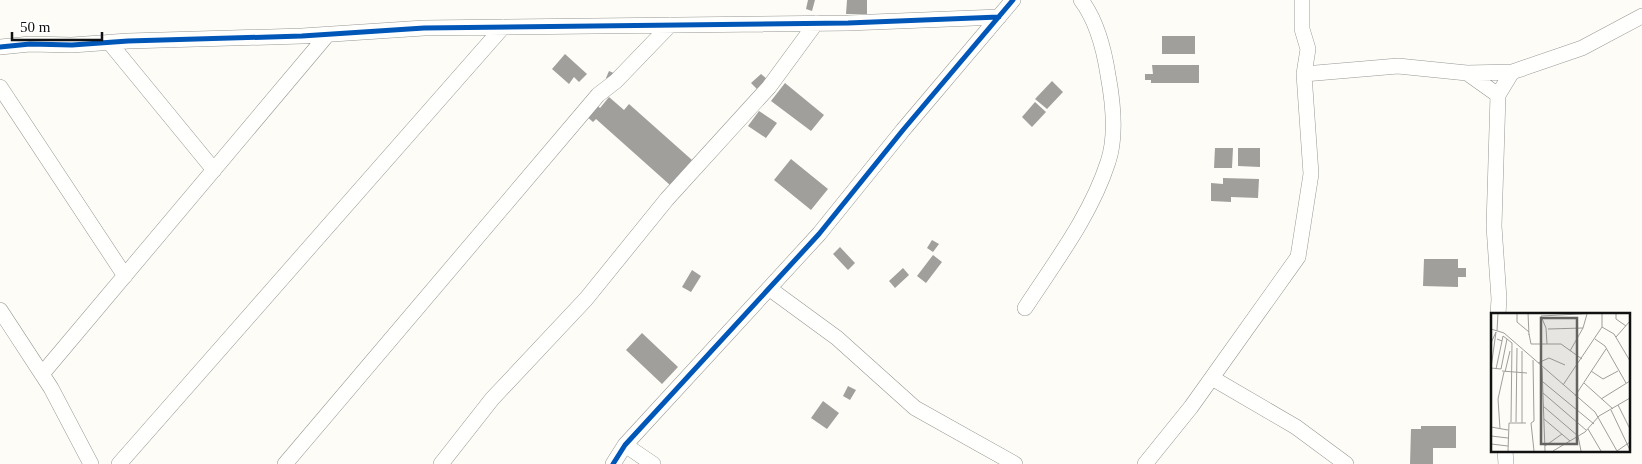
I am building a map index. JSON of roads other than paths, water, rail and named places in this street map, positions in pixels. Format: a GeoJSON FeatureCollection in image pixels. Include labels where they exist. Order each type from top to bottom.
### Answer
{"type":"FeatureCollection","features":[{"type":"Feature","properties":{"kind":"street"},"geometry":{"type":"LineString","coordinates":[[613,464],[626,445],[770,289],[1013,0]]}},
{"type":"Feature","properties":{"kind":"street"},"geometry":{"type":"LineString","coordinates":[[1025,308],[1084,217],[1109,161],[1114,109],[1105,55],[1090,12],[1081,0]]}},
{"type":"Feature","properties":{"kind":"street"},"geometry":{"type":"LineString","coordinates":[[1145,464],[1212,378],[1298,257],[1311,174],[1304,74],[1308,48],[1302,29],[1302,0]]}},
{"type":"Feature","properties":{"kind":"street"},"geometry":{"type":"LineString","coordinates":[[1304,74],[1398,66],[1467,72],[1512,72],[1582,48],[1642,16]]}},
{"type":"Feature","properties":{"kind":"street"},"geometry":{"type":"LineString","coordinates":[[0,47],[30,44],[328,34],[424,28],[816,23],[999,17]]}},
{"type":"Feature","properties":{"kind":"street"},"geometry":{"type":"LineString","coordinates":[[441,464],[492,399],[586,300],[667,199],[769,87],[816,23]]}},
{"type":"Feature","properties":{"kind":"street"},"geometry":{"type":"LineString","coordinates":[[285,464],[598,96],[616,81],[670,25]]}},
{"type":"Feature","properties":{"kind":"street"},"geometry":{"type":"LineString","coordinates":[[119,464],[503,27]]}},
{"type":"Feature","properties":{"kind":"street"},"geometry":{"type":"LineString","coordinates":[[42,374],[328,34]]}},
{"type":"Feature","properties":{"kind":"street"},"geometry":{"type":"LineString","coordinates":[[109,42],[214,170]]}},
{"type":"Feature","properties":{"kind":"street"},"geometry":{"type":"LineString","coordinates":[[1467,72],[1498,95]]}},
{"type":"Feature","properties":{"kind":"street"},"geometry":{"type":"LineString","coordinates":[[1498,313],[1499,300],[1494,226],[1498,95],[1512,72]]}},
{"type":"Feature","properties":{"kind":"street"},"geometry":{"type":"LineString","coordinates":[[0,87],[125,276]]}},
{"type":"Feature","properties":{"kind":"street"},"geometry":{"type":"LineString","coordinates":[[770,289],[837,338],[915,408],[1015,464]]}},
{"type":"Feature","properties":{"kind":"street"},"geometry":{"type":"LineString","coordinates":[[0,310],[42,374],[91,464]]}},
{"type":"Feature","properties":{"kind":"street"},"geometry":{"type":"LineString","coordinates":[[1212,378],[1296,427],[1346,464]]}},
{"type":"Feature","properties":{"kind":"street"},"geometry":{"type":"LineString","coordinates":[[626,445],[653,464]]}}]}
